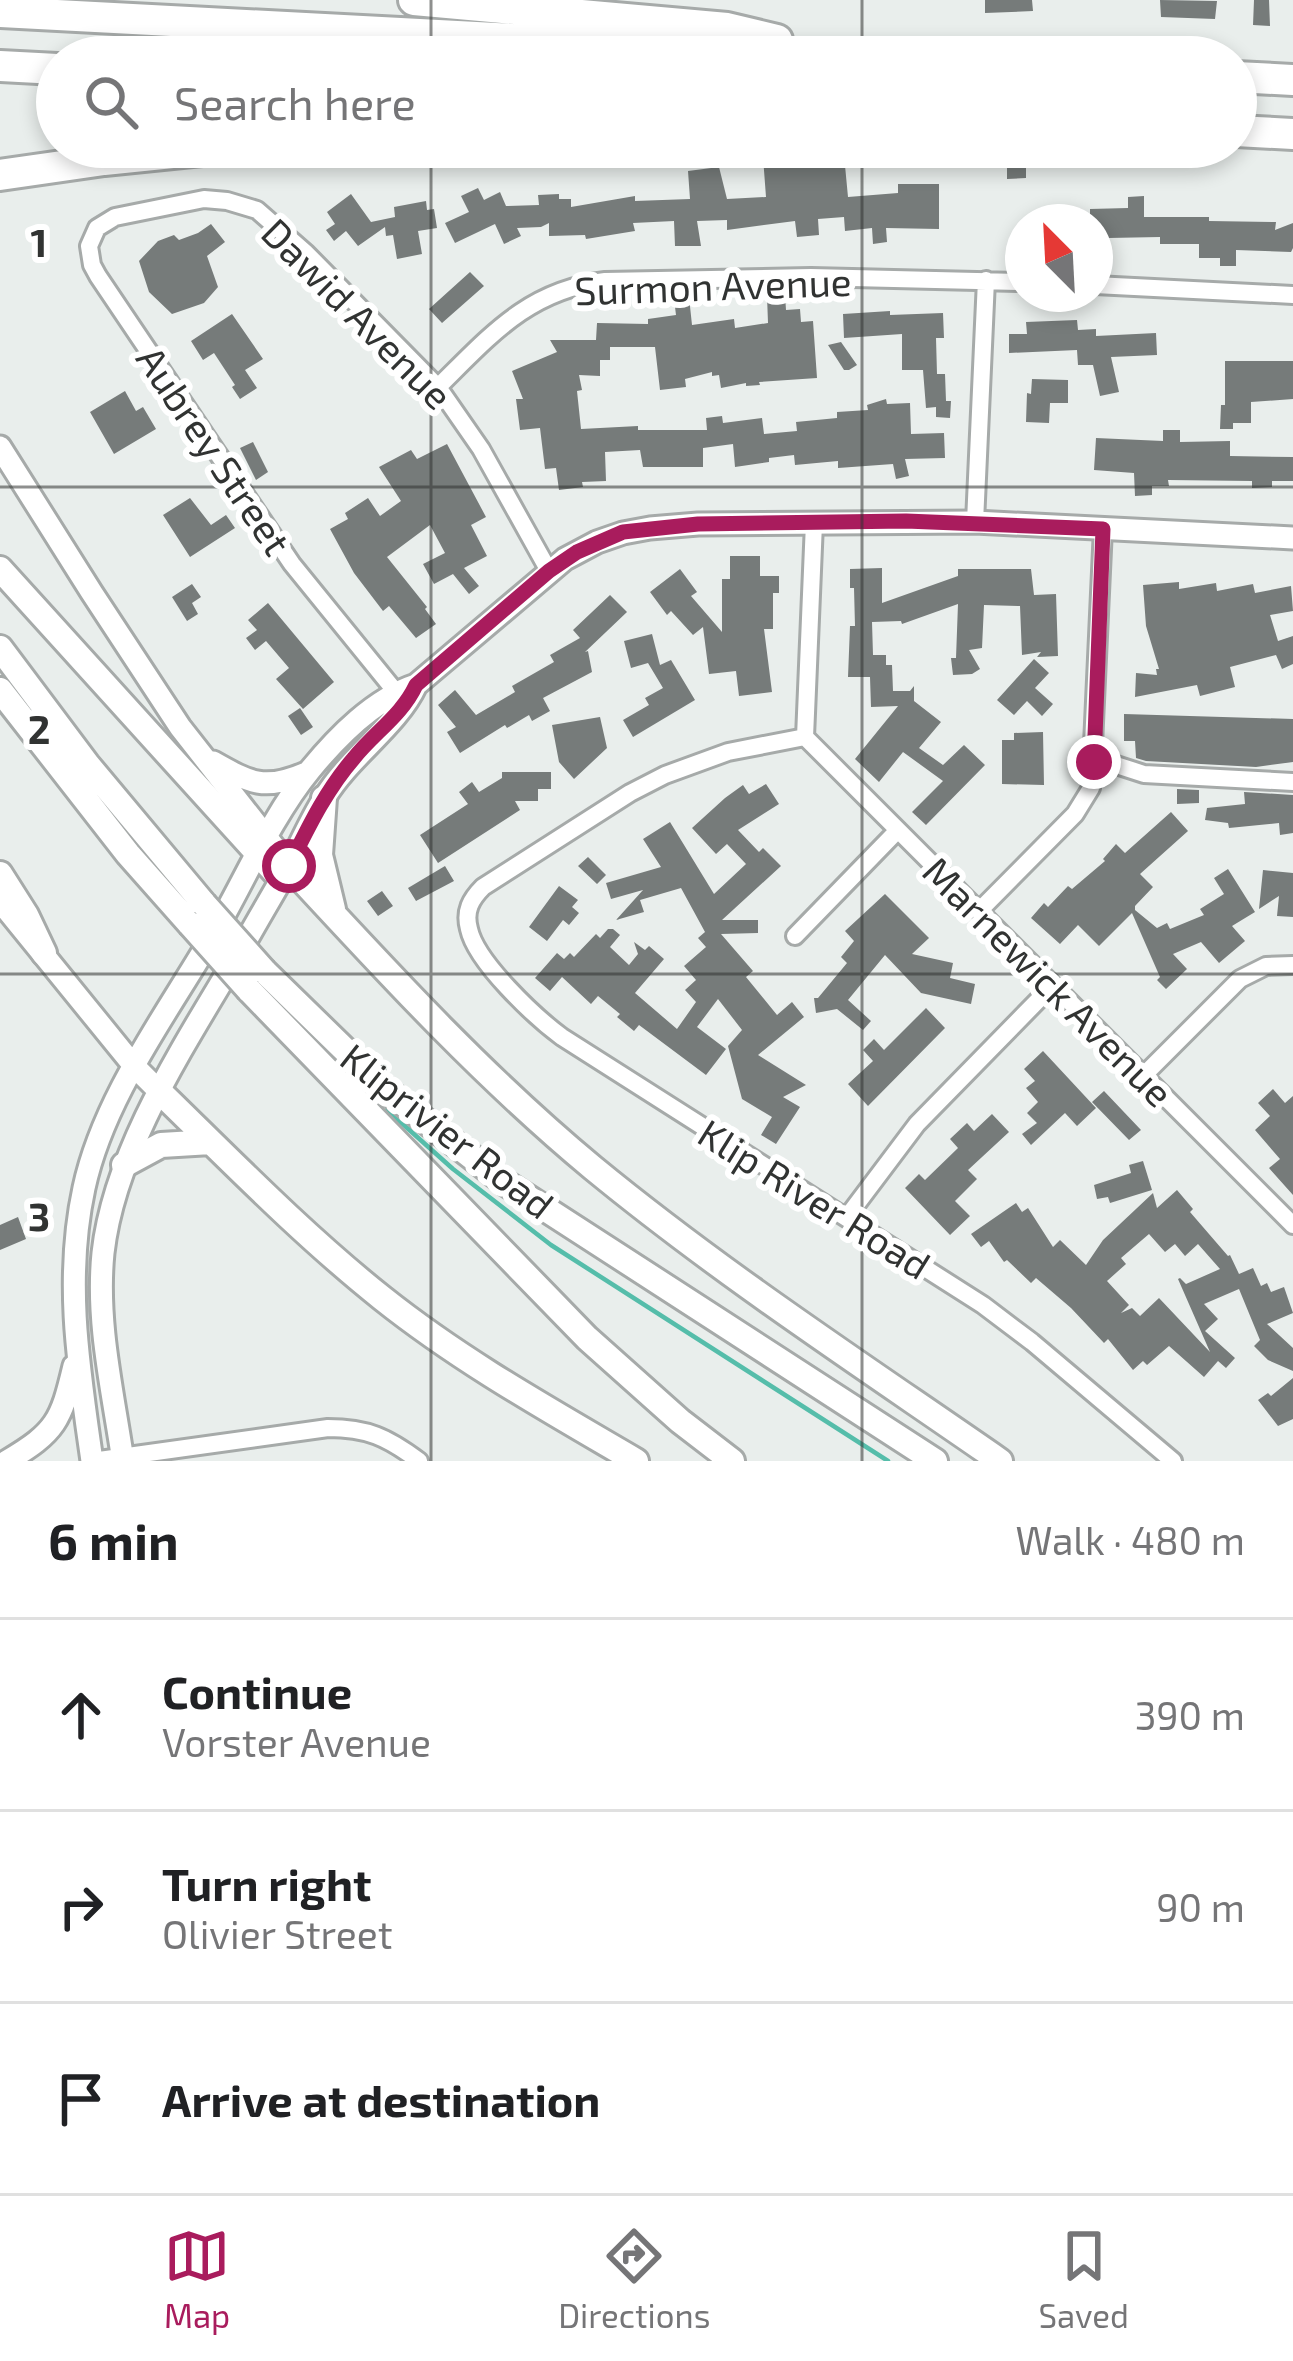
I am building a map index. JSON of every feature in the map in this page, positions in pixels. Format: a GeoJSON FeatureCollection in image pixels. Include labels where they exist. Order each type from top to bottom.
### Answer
{"type":"FeatureCollection","features":[{"type":"Feature","properties":{"kind":"highway"},"geometry":{"type":"LineString","coordinates":[[414,0],[727,28],[759,36]]}},
{"type":"Feature","properties":{"kind":"highway"},"geometry":{"type":"LineString","coordinates":[[0,12],[449,36]]}},
{"type":"Feature","properties":{"kind":"highway"},"geometry":{"type":"LineString","coordinates":[[0,66],[36,68]]}},
{"type":"Feature","properties":{"kind":"highway"},"geometry":{"type":"LineString","coordinates":[[1257,78],[1293,80]]}},
{"type":"Feature","properties":{"kind":"highway"},"geometry":{"type":"LineString","coordinates":[[1257,131],[1293,134]]}},
{"type":"Feature","properties":{"kind":"highway"},"geometry":{"type":"LineString","coordinates":[[0,175],[49,168]]}},
{"type":"Feature","properties":{"kind":"main road"},"geometry":{"type":"LineString","coordinates":[[0,447],[262,847]]}},
{"type":"Feature","properties":{"kind":"main road"},"geometry":{"type":"LineString","coordinates":[[123,1458],[103,1327],[102,1285],[108,1226],[124,1165],[324,798],[406,694],[549,571],[577,552],[623,532],[698,524],[975,522],[1293,538]]}},
{"type":"Feature","properties":{"kind":"main road"},"geometry":{"type":"LineString","coordinates":[[0,568],[285,872],[335,917],[460,1048],[591,1166],[749,1287],[1000,1461]]}},
{"type":"Feature","properties":{"kind":"main road","name":"Kliprivier Road"},"geometry":{"type":"LineString","coordinates":[[0,648],[197,914],[256,981],[587,1338],[732,1461]]}},
{"type":"Feature","properties":{"kind":"main road","name":"Kliprivier Road"},"geometry":{"type":"LineString","coordinates":[[0,690],[128,854],[197,914]]}},
{"type":"Feature","properties":{"kind":"main road"},"geometry":{"type":"LineString","coordinates":[[92,1461],[77,1354],[73,1269],[84,1184],[112,1105],[307,773],[358,720],[406,694]]}},
{"type":"Feature","properties":{"kind":"main road"},"geometry":{"type":"LineString","coordinates":[[202,756],[254,783],[276,784],[307,773]]}},
{"type":"Feature","properties":{"kind":"main road"},"geometry":{"type":"LineString","coordinates":[[324,798],[320,854],[335,917]]}},
{"type":"Feature","properties":{"kind":"main road"},"geometry":{"type":"LineString","coordinates":[[0,874],[44,953]]}},
{"type":"Feature","properties":{"kind":"main road"},"geometry":{"type":"LineString","coordinates":[[0,901],[134,1066],[307,1233],[454,1352],[636,1461]]}},
{"type":"Feature","properties":{"kind":"main road","name":"Kliprivier Road"},"geometry":{"type":"LineString","coordinates":[[256,981],[504,1182],[935,1461]]}},
{"type":"Feature","properties":{"kind":"main road"},"geometry":{"type":"LineString","coordinates":[[124,1165],[161,1145],[211,1142]]}},
{"type":"Feature","properties":{"kind":"main road"},"geometry":{"type":"LineString","coordinates":[[7,1461],[31,1447],[56,1423],[77,1354]]}},
{"type":"Feature","properties":{"kind":"street","name":"Dawid Avenue"},"geometry":{"type":"LineString","coordinates":[[151,208],[213,199],[257,210],[305,253],[438,387],[481,449],[549,571]]}},
{"type":"Feature","properties":{"kind":"street","name":"Aubrey Street"},"geometry":{"type":"LineString","coordinates":[[151,208],[115,217],[97,228],[89,245],[92,265],[292,564],[406,694]]}},
{"type":"Feature","properties":{"kind":"street","name":"Surmon Avenue"},"geometry":{"type":"LineString","coordinates":[[438,387],[524,308],[577,284],[710,278],[1005,281]]}},
{"type":"Feature","properties":{"kind":"street"},"geometry":{"type":"LineString","coordinates":[[975,522],[986,280]]}},
{"type":"Feature","properties":{"kind":"street"},"geometry":{"type":"LineString","coordinates":[[1113,286],[1293,295]]}},
{"type":"Feature","properties":{"kind":"street"},"geometry":{"type":"LineString","coordinates":[[805,737],[814,523]]}},
{"type":"Feature","properties":{"kind":"street"},"geometry":{"type":"LineString","coordinates":[[979,911],[1082,806],[1091,788],[1103,529]]}},
{"type":"Feature","properties":{"kind":"street","name":"Marnewick Avenue"},"geometry":{"type":"LineString","coordinates":[[805,737],[1293,1225]]}},
{"type":"Feature","properties":{"kind":"street","name":"Klip River Road"},"geometry":{"type":"LineString","coordinates":[[805,737],[728,752],[665,775],[483,886],[470,902],[468,929],[478,949],[520,1000],[562,1037],[995,1314],[1173,1461]]}},
{"type":"Feature","properties":{"kind":"street"},"geometry":{"type":"LineString","coordinates":[[1094,762],[1144,774],[1293,782]]}},
{"type":"Feature","properties":{"kind":"street"},"geometry":{"type":"LineString","coordinates":[[795,936],[898,830]]}},
{"type":"Feature","properties":{"kind":"street"},"geometry":{"type":"LineString","coordinates":[[1144,1075],[1240,979],[1266,966],[1293,965]]}},
{"type":"Feature","properties":{"kind":"street"},"geometry":{"type":"LineString","coordinates":[[847,1217],[917,1124],[1052,986]]}},
{"type":"Feature","properties":{"kind":"street"},"geometry":{"type":"LineString","coordinates":[[92,1461],[340,1428],[376,1434],[418,1461]]}},
{"type":"Feature","properties":{"kind":"building"},"geometry":{"type":"Polygon","coordinates":[[[985,0],[1032,0],[1033,11],[985,13],[985,0]]]}},
{"type":"Feature","properties":{"kind":"building"},"geometry":{"type":"Polygon","coordinates":[[[1160,0],[1217,1],[1215,19],[1161,17],[1160,0]]]}},
{"type":"Feature","properties":{"kind":"building"},"geometry":{"type":"Polygon","coordinates":[[[1254,0],[1269,0],[1270,26],[1253,25],[1254,0]]]}},
{"type":"Feature","properties":{"kind":"building"},"geometry":{"type":"Polygon","coordinates":[[[711,168],[719,168],[727,199],[766,197],[764,168],[845,168],[848,197],[898,193],[898,184],[939,184],[939,229],[886,228],[887,242],[873,244],[872,228],[845,231],[844,217],[818,219],[819,235],[797,237],[795,221],[727,230],[727,220],[697,221],[701,246],[675,246],[674,221],[633,223],[635,231],[586,239],[585,235],[549,236],[549,223],[517,228],[521,236],[504,244],[495,224],[455,243],[445,223],[469,212],[461,196],[478,188],[484,200],[500,192],[506,206],[539,205],[538,195],[559,194],[559,199],[571,199],[571,207],[635,196],[635,201],[690,199],[688,171],[711,168]]]}},
{"type":"Feature","properties":{"kind":"building"},"geometry":{"type":"Polygon","coordinates":[[[1007,168],[1026,168],[1026,178],[1007,179],[1007,168]]]}},
{"type":"Feature","properties":{"kind":"building"},"geometry":{"type":"Polygon","coordinates":[[[351,194],[371,222],[395,217],[394,207],[426,201],[427,210],[434,209],[437,228],[418,231],[422,254],[397,259],[393,235],[386,236],[385,227],[358,246],[346,231],[334,241],[326,230],[335,224],[327,212],[351,194]]]}},
{"type":"Feature","properties":{"kind":"building"},"geometry":{"type":"Polygon","coordinates":[[[1144,196],[1144,217],[1276,222],[1275,230],[1293,223],[1293,248],[1291,252],[1236,250],[1236,266],[1220,266],[1220,258],[1199,258],[1199,244],[1160,244],[1160,237],[1113,238],[1113,208],[1128,208],[1128,197],[1144,196]]]}},
{"type":"Feature","properties":{"kind":"building"},"geometry":{"type":"Polygon","coordinates":[[[211,224],[225,242],[207,256],[218,287],[204,303],[172,314],[149,292],[139,261],[158,241],[174,235],[179,240],[211,224]]]}},
{"type":"Feature","properties":{"kind":"building"},"geometry":{"type":"Polygon","coordinates":[[[470,272],[484,286],[442,323],[429,309],[470,272]]]}},
{"type":"Feature","properties":{"kind":"building"},"geometry":{"type":"Polygon","coordinates":[[[785,295],[786,310],[800,309],[801,322],[813,321],[817,378],[721,388],[719,375],[712,376],[712,372],[685,379],[686,387],[660,390],[655,347],[610,347],[610,360],[600,360],[600,376],[579,375],[581,429],[707,430],[706,418],[722,416],[723,423],[762,418],[764,434],[797,431],[796,422],[837,418],[837,412],[868,410],[867,405],[886,399],[887,404],[910,403],[911,434],[944,433],[945,458],[905,459],[909,476],[896,479],[893,464],[795,465],[794,455],[735,467],[733,444],[703,448],[703,467],[643,467],[640,450],[605,452],[606,481],[559,490],[556,468],[545,469],[540,428],[520,430],[516,399],[523,399],[512,371],[557,352],[550,340],[596,340],[597,323],[648,324],[648,319],[676,315],[674,299],[689,297],[692,325],[734,319],[735,328],[768,323],[767,296],[785,295]]]}},
{"type":"Feature","properties":{"kind":"building"},"geometry":{"type":"Polygon","coordinates":[[[890,311],[890,315],[943,313],[944,338],[936,338],[937,374],[945,374],[950,418],[936,417],[936,407],[926,408],[923,370],[902,370],[902,334],[844,338],[843,314],[890,311]]]}},
{"type":"Feature","properties":{"kind":"building"},"geometry":{"type":"Polygon","coordinates":[[[232,314],[263,359],[245,370],[257,388],[240,399],[214,353],[203,360],[191,341],[232,314]]]}},
{"type":"Feature","properties":{"kind":"building"},"geometry":{"type":"Polygon","coordinates":[[[1077,320],[1078,330],[1096,329],[1096,336],[1156,333],[1157,355],[1111,357],[1119,392],[1100,396],[1093,365],[1078,365],[1077,350],[1009,353],[1009,334],[1027,334],[1026,322],[1077,320]]]}},
{"type":"Feature","properties":{"kind":"building"},"geometry":{"type":"Polygon","coordinates":[[[841,342],[857,365],[849,370],[844,370],[828,345],[841,342]]]}},
{"type":"Feature","properties":{"kind":"building"},"geometry":{"type":"Polygon","coordinates":[[[1225,361],[1293,361],[1293,399],[1251,402],[1251,423],[1220,429],[1225,361]]]}},
{"type":"Feature","properties":{"kind":"building"},"geometry":{"type":"Polygon","coordinates":[[[1032,379],[1068,380],[1068,403],[1050,403],[1049,423],[1026,422],[1032,379]]]}},
{"type":"Feature","properties":{"kind":"building"},"geometry":{"type":"Polygon","coordinates":[[[125,391],[136,411],[143,407],[156,429],[114,454],[90,412],[125,391]]]}},
{"type":"Feature","properties":{"kind":"building"},"geometry":{"type":"Polygon","coordinates":[[[1163,430],[1180,430],[1180,442],[1230,441],[1230,456],[1293,457],[1293,481],[1252,488],[1252,481],[1168,480],[1169,486],[1152,486],[1152,495],[1135,496],[1134,473],[1094,470],[1096,438],[1163,441],[1163,430]]]}},
{"type":"Feature","properties":{"kind":"building"},"geometry":{"type":"Polygon","coordinates":[[[253,442],[268,472],[256,480],[240,448],[253,442]]]}},
{"type":"Feature","properties":{"kind":"building"},"geometry":{"type":"Polygon","coordinates":[[[447,444],[486,517],[471,525],[487,556],[464,568],[479,586],[469,594],[453,574],[434,584],[423,564],[445,553],[430,525],[387,557],[436,624],[416,638],[389,606],[383,611],[354,573],[330,529],[348,519],[345,513],[368,498],[380,516],[401,501],[379,467],[411,450],[417,459],[447,444]]]}},
{"type":"Feature","properties":{"kind":"building"},"geometry":{"type":"Polygon","coordinates":[[[190,498],[211,525],[226,515],[235,528],[190,557],[163,515],[190,498]]]}},
{"type":"Feature","properties":{"kind":"building"},"geometry":{"type":"Polygon","coordinates":[[[730,556],[760,556],[760,576],[779,576],[779,593],[773,593],[773,629],[764,629],[772,692],[739,696],[736,671],[709,674],[703,627],[693,635],[671,611],[667,615],[650,592],[680,569],[697,592],[691,596],[722,632],[722,579],[730,579],[730,556]]]}},
{"type":"Feature","properties":{"kind":"building"},"geometry":{"type":"Polygon","coordinates":[[[882,568],[882,603],[958,576],[958,569],[1031,569],[1034,595],[1056,594],[1058,656],[1022,655],[1020,606],[984,605],[982,648],[969,650],[980,669],[972,674],[953,675],[958,604],[902,624],[872,622],[873,655],[886,655],[886,665],[892,665],[893,691],[910,691],[914,686],[914,701],[941,722],[919,748],[943,765],[964,745],[985,765],[926,825],[912,812],[943,781],[903,752],[879,782],[855,759],[898,706],[871,707],[870,677],[848,677],[850,626],[855,626],[850,569],[882,568]]]}},
{"type":"Feature","properties":{"kind":"building"},"geometry":{"type":"Polygon","coordinates":[[[1179,582],[1179,589],[1216,583],[1217,591],[1253,584],[1255,593],[1291,586],[1293,611],[1270,615],[1278,641],[1293,636],[1293,664],[1282,669],[1276,655],[1230,667],[1235,687],[1200,696],[1197,685],[1135,697],[1136,673],[1157,675],[1159,669],[1146,626],[1143,585],[1179,582]]]}},
{"type":"Feature","properties":{"kind":"building"},"geometry":{"type":"Polygon","coordinates":[[[192,584],[201,597],[192,603],[198,614],[187,621],[172,597],[192,584]]]}},
{"type":"Feature","properties":{"kind":"building"},"geometry":{"type":"Polygon","coordinates":[[[610,595],[627,612],[585,652],[592,672],[543,698],[550,711],[532,721],[529,715],[505,725],[460,753],[447,732],[456,727],[438,705],[455,690],[476,715],[515,692],[512,686],[554,662],[550,655],[580,638],[573,630],[610,595]]]}},
{"type":"Feature","properties":{"kind":"building"},"geometry":{"type":"Polygon","coordinates":[[[268,603],[334,682],[303,709],[276,679],[289,668],[266,641],[255,650],[246,638],[257,630],[248,620],[268,603]]]}},
{"type":"Feature","properties":{"kind":"building"},"geometry":{"type":"Polygon","coordinates":[[[652,634],[660,665],[671,660],[695,700],[633,737],[623,720],[649,705],[645,698],[663,688],[648,663],[631,668],[624,641],[652,634]]]}},
{"type":"Feature","properties":{"kind":"building"},"geometry":{"type":"Polygon","coordinates":[[[1034,659],[1049,673],[1035,688],[1053,704],[1042,716],[1027,701],[1014,715],[997,700],[1034,659]]]}},
{"type":"Feature","properties":{"kind":"building"},"geometry":{"type":"Polygon","coordinates":[[[300,708],[313,727],[301,735],[288,716],[300,708]]]}},
{"type":"Feature","properties":{"kind":"building"},"geometry":{"type":"Polygon","coordinates":[[[1124,714],[1293,719],[1293,762],[1256,767],[1146,761],[1136,758],[1135,741],[1124,741],[1124,714]]]}},
{"type":"Feature","properties":{"kind":"building"},"geometry":{"type":"Polygon","coordinates":[[[600,717],[607,748],[574,779],[559,762],[552,725],[600,717]]]}},
{"type":"Feature","properties":{"kind":"building"},"geometry":{"type":"Polygon","coordinates":[[[1043,732],[1044,785],[1002,784],[1002,740],[1014,740],[1014,733],[1043,732]]]}},
{"type":"Feature","properties":{"kind":"building"},"geometry":{"type":"Polygon","coordinates":[[[502,772],[551,772],[551,789],[538,789],[538,801],[515,801],[520,810],[438,863],[420,835],[468,804],[459,792],[472,782],[479,792],[502,778],[502,772]]]}},
{"type":"Feature","properties":{"kind":"building"},"geometry":{"type":"Polygon","coordinates":[[[766,784],[779,804],[738,830],[781,866],[722,920],[758,920],[758,933],[721,934],[753,971],[746,977],[777,1015],[792,1002],[804,1017],[758,1055],[806,1085],[783,1097],[800,1107],[776,1144],[761,1135],[772,1117],[742,1099],[728,1046],[742,1030],[718,999],[697,1027],[726,1049],[706,1075],[639,1025],[634,1031],[598,996],[591,1004],[562,977],[550,991],[535,978],[557,953],[564,959],[570,953],[574,957],[596,934],[600,938],[613,929],[620,935],[610,947],[629,965],[638,954],[634,942],[645,950],[649,946],[664,959],[635,993],[677,1029],[696,1002],[685,990],[696,980],[684,966],[706,947],[698,938],[705,932],[681,888],[640,900],[644,912],[616,920],[643,890],[611,899],[606,883],[661,867],[643,839],[670,822],[714,894],[746,864],[727,844],[716,854],[692,828],[743,785],[749,794],[766,784]]]}},
{"type":"Feature","properties":{"kind":"building"},"geometry":{"type":"Polygon","coordinates":[[[1177,789],[1199,790],[1199,803],[1177,804],[1177,789]]]}},
{"type":"Feature","properties":{"kind":"building"},"geometry":{"type":"Polygon","coordinates":[[[1244,792],[1293,795],[1293,833],[1280,835],[1279,823],[1229,828],[1228,823],[1205,820],[1207,808],[1245,804],[1244,792]]]}},
{"type":"Feature","properties":{"kind":"building"},"geometry":{"type":"Polygon","coordinates":[[[1171,812],[1188,831],[1140,874],[1153,887],[1135,910],[1157,928],[1167,923],[1170,929],[1204,915],[1200,909],[1224,894],[1214,878],[1228,869],[1255,912],[1232,926],[1245,941],[1219,963],[1201,942],[1173,954],[1187,969],[1166,989],[1157,980],[1160,977],[1132,913],[1099,946],[1078,925],[1060,944],[1031,918],[1044,903],[1048,907],[1068,886],[1072,889],[1105,861],[1116,844],[1125,853],[1171,812]]]}},
{"type":"Feature","properties":{"kind":"building"},"geometry":{"type":"Polygon","coordinates":[[[588,857],[606,875],[597,884],[578,866],[588,857]]]}},
{"type":"Feature","properties":{"kind":"building"},"geometry":{"type":"Polygon","coordinates":[[[445,866],[454,881],[416,901],[408,888],[445,866]]]}},
{"type":"Feature","properties":{"kind":"building"},"geometry":{"type":"Polygon","coordinates":[[[1263,870],[1293,873],[1293,917],[1277,916],[1279,896],[1259,909],[1263,870]]]}},
{"type":"Feature","properties":{"kind":"building"},"geometry":{"type":"Polygon","coordinates":[[[559,886],[578,900],[572,907],[579,913],[569,925],[563,920],[547,941],[529,927],[559,886]]]}},
{"type":"Feature","properties":{"kind":"building"},"geometry":{"type":"Polygon","coordinates":[[[382,891],[393,906],[378,916],[367,901],[382,891]]]}},
{"type":"Feature","properties":{"kind":"building"},"geometry":{"type":"Polygon","coordinates":[[[885,894],[929,938],[912,954],[953,963],[950,978],[975,984],[971,1004],[921,993],[885,955],[848,1000],[871,1021],[863,1030],[837,1009],[816,1013],[814,998],[847,963],[841,957],[854,941],[845,931],[885,894]]]}},
{"type":"Feature","properties":{"kind":"building"},"geometry":{"type":"Polygon","coordinates":[[[926,1008],[945,1028],[868,1106],[848,1084],[873,1061],[863,1050],[874,1039],[884,1050],[926,1008]]]}},
{"type":"Feature","properties":{"kind":"building"},"geometry":{"type":"Polygon","coordinates":[[[1043,1051],[1096,1108],[1077,1126],[1065,1113],[1031,1145],[1022,1134],[1037,1123],[1027,1113],[1038,1102],[1026,1088],[1035,1081],[1024,1069],[1043,1051]]]}},
{"type":"Feature","properties":{"kind":"building"},"geometry":{"type":"Polygon","coordinates":[[[1273,1089],[1285,1103],[1293,1096],[1293,1195],[1269,1168],[1280,1159],[1255,1130],[1270,1116],[1258,1103],[1273,1089]]]}},
{"type":"Feature","properties":{"kind":"building"},"geometry":{"type":"Polygon","coordinates":[[[1104,1091],[1141,1130],[1129,1140],[1092,1102],[1104,1091]]]}},
{"type":"Feature","properties":{"kind":"building"},"geometry":{"type":"Polygon","coordinates":[[[992,1114],[1009,1132],[968,1170],[977,1179],[955,1201],[970,1216],[950,1235],[905,1188],[919,1174],[925,1180],[958,1148],[950,1139],[967,1123],[974,1131],[992,1114]]]}},
{"type":"Feature","properties":{"kind":"building"},"geometry":{"type":"Polygon","coordinates":[[[1143,1161],[1152,1190],[1110,1203],[1108,1197],[1097,1199],[1094,1185],[1131,1173],[1129,1165],[1143,1161]]]}},
{"type":"Feature","properties":{"kind":"building"},"geometry":{"type":"Polygon","coordinates":[[[1177,1190],[1193,1209],[1190,1212],[1230,1255],[1239,1274],[1253,1268],[1261,1286],[1267,1283],[1271,1292],[1284,1287],[1293,1313],[1267,1324],[1293,1348],[1293,1371],[1268,1360],[1254,1346],[1260,1340],[1239,1289],[1204,1304],[1218,1319],[1205,1331],[1235,1358],[1226,1368],[1218,1361],[1204,1377],[1169,1346],[1147,1365],[1143,1361],[1133,1370],[1108,1339],[1104,1343],[1036,1278],[1031,1283],[1004,1262],[989,1241],[981,1247],[971,1234],[1016,1203],[1022,1212],[1028,1208],[1053,1247],[1060,1240],[1086,1265],[1103,1240],[1153,1193],[1157,1208],[1177,1190]],[[1149,1234],[1121,1258],[1126,1264],[1107,1281],[1129,1305],[1121,1313],[1132,1308],[1140,1316],[1159,1298],[1210,1352],[1178,1279],[1186,1284],[1220,1269],[1198,1244],[1185,1256],[1175,1244],[1165,1252],[1149,1234]]]}},
{"type":"Feature","properties":{"kind":"building"},"geometry":{"type":"Polygon","coordinates":[[[18,1217],[26,1239],[0,1250],[0,1225],[18,1217]]]}},
{"type":"Feature","properties":{"kind":"building"},"geometry":{"type":"Polygon","coordinates":[[[1293,1378],[1293,1419],[1278,1426],[1258,1400],[1293,1378]]]}},
{"type":"Feature","properties":{"kind":"waterway"},"geometry":{"type":"LineString","coordinates":[[387,1110],[453,1169],[551,1245],[888,1461]]}},
{"type":"Feature","properties":{"kind":"route"},"geometry":{"type":"LineString","coordinates":[[289,866],[324,798],[354,757],[406,705],[416,685],[565,560],[623,532],[650,528],[906,521],[1103,529],[1094,762]]}}]}
